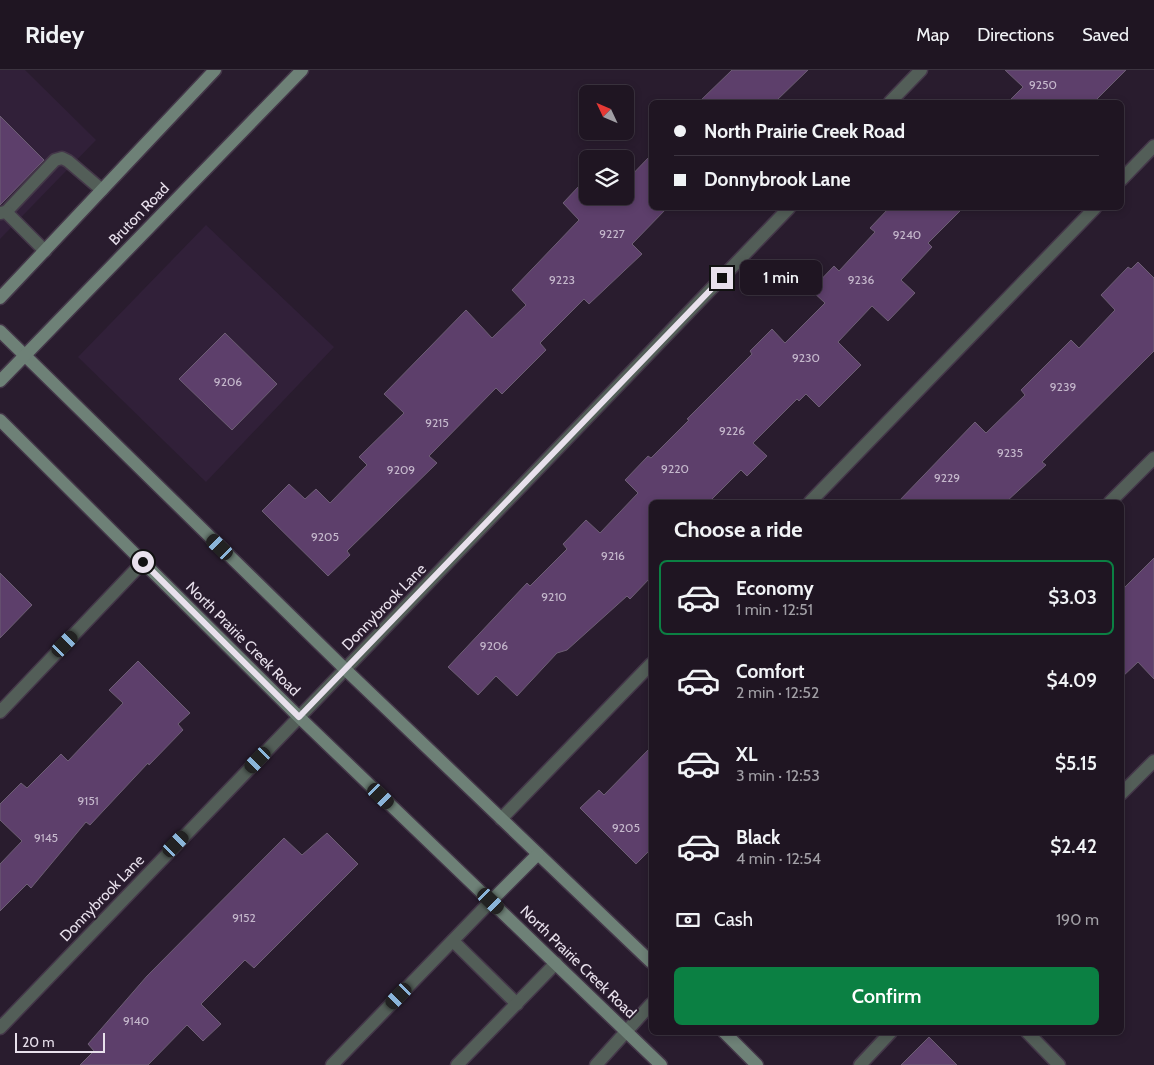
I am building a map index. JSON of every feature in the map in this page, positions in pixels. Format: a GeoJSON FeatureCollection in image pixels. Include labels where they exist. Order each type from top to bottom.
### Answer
{"type":"FeatureCollection","features":[{"type":"Feature","properties":{"kind":"main road"},"geometry":{"type":"LineString","coordinates":[[0,298],[215,70]]}},
{"type":"Feature","properties":{"kind":"main road","name":"Bruton Road"},"geometry":{"type":"LineString","coordinates":[[0,381],[302,70]]}},
{"type":"Feature","properties":{"kind":"main road"},"geometry":{"type":"LineString","coordinates":[[0,331],[346,670],[649,960]]}},
{"type":"Feature","properties":{"kind":"main road","name":"North Prairie Creek Road"},"geometry":{"type":"LineString","coordinates":[[0,420],[299,717],[661,1065]]}},
{"type":"Feature","properties":{"kind":"main road"},"geometry":{"type":"LineString","coordinates":[[491,901],[538,854]]}},
{"type":"Feature","properties":{"kind":"main road"},"geometry":{"type":"LineString","coordinates":[[727,1035],[757,1065]]}},
{"type":"Feature","properties":{"kind":"street"},"geometry":{"type":"LineString","coordinates":[[892,100],[921,70]]}},
{"type":"Feature","properties":{"kind":"street"},"geometry":{"type":"LineString","coordinates":[[1124,177],[1154,146]]}},
{"type":"Feature","properties":{"kind":"street"},"geometry":{"type":"LineString","coordinates":[[44,250],[3,213],[55,160],[62,158],[102,190]]}},
{"type":"Feature","properties":{"kind":"street","name":"Donnybrook Lane"},"geometry":{"type":"LineString","coordinates":[[0,1028],[787,210]]}},
{"type":"Feature","properties":{"kind":"street"},"geometry":{"type":"LineString","coordinates":[[812,500],[1093,210]]}},
{"type":"Feature","properties":{"kind":"street"},"geometry":{"type":"LineString","coordinates":[[1112,500],[1154,458]]}},
{"type":"Feature","properties":{"kind":"street"},"geometry":{"type":"LineString","coordinates":[[0,712],[143,562]]}},
{"type":"Feature","properties":{"kind":"street"},"geometry":{"type":"LineString","coordinates":[[501,819],[649,666]]}},
{"type":"Feature","properties":{"kind":"street"},"geometry":{"type":"LineString","coordinates":[[1124,791],[1154,760]]}},
{"type":"Feature","properties":{"kind":"street"},"geometry":{"type":"LineString","coordinates":[[332,1065],[491,901]]}},
{"type":"Feature","properties":{"kind":"street"},"geometry":{"type":"LineString","coordinates":[[453,941],[517,1004]]}},
{"type":"Feature","properties":{"kind":"street"},"geometry":{"type":"LineString","coordinates":[[457,1065],[556,963]]}},
{"type":"Feature","properties":{"kind":"street"},"geometry":{"type":"LineString","coordinates":[[596,1065],[628,1032],[649,1006]]}},
{"type":"Feature","properties":{"kind":"street"},"geometry":{"type":"LineString","coordinates":[[860,1065],[888,1035]]}},
{"type":"Feature","properties":{"kind":"street"},"geometry":{"type":"LineString","coordinates":[[1030,1035],[1059,1065]]}},
{"type":"Feature","properties":{"kind":"shaded area"},"geometry":{"type":"Polygon","coordinates":[[[0,70],[25,70],[96,140],[0,239],[0,70]]]}},
{"type":"Feature","properties":{"kind":"shaded area"},"geometry":{"type":"Polygon","coordinates":[[[206,225],[334,347],[206,482],[78,357],[206,225]]]}},
{"type":"Feature","properties":{"kind":"building"},"geometry":{"type":"Polygon","coordinates":[[[732,70],[808,70],[777,100],[701,100],[732,70]]]}},
{"type":"Feature","properties":{"kind":"building"},"geometry":{"type":"Polygon","coordinates":[[[1005,70],[1126,70],[1096,100],[1010,100],[1023,87],[1005,70]]]}},
{"type":"Feature","properties":{"kind":"building"},"geometry":{"type":"Polygon","coordinates":[[[0,116],[44,160],[0,205],[0,116]]]}},
{"type":"Feature","properties":{"kind":"building"},"geometry":{"type":"Polygon","coordinates":[[[649,157],[649,210],[665,210],[632,244],[642,254],[589,304],[584,299],[540,343],[546,350],[502,394],[496,388],[429,456],[437,463],[347,551],[350,555],[328,576],[262,511],[289,484],[305,499],[316,489],[330,503],[367,465],[359,457],[404,413],[384,394],[466,310],[492,338],[526,305],[512,290],[579,220],[563,203],[579,186],[579,205],[634,205],[634,173],[649,157]]]}},
{"type":"Feature","properties":{"kind":"building"},"geometry":{"type":"Polygon","coordinates":[[[887,210],[961,210],[928,243],[932,247],[901,280],[915,293],[888,321],[872,306],[838,342],[861,365],[819,407],[806,394],[799,401],[797,399],[753,443],[767,456],[747,476],[741,470],[711,500],[649,500],[649,579],[630,599],[627,596],[567,650],[557,653],[517,696],[496,676],[478,695],[448,667],[527,583],[530,586],[567,549],[563,544],[586,520],[600,533],[638,493],[625,480],[648,456],[651,458],[689,420],[687,419],[752,354],[750,351],[772,329],[785,343],[825,303],[811,290],[834,266],[839,271],[875,232],[870,228],[887,210]]]}},
{"type":"Feature","properties":{"kind":"building"},"geometry":{"type":"Polygon","coordinates":[[[1138,262],[1154,278],[1154,351],[1042,462],[1046,465],[1008,500],[900,500],[975,422],[986,433],[1025,395],[1021,390],[1071,340],[1079,348],[1115,310],[1101,295],[1128,267],[1131,269],[1138,262]]]}},
{"type":"Feature","properties":{"kind":"building"},"geometry":{"type":"Polygon","coordinates":[[[225,333],[277,384],[232,430],[179,379],[225,333]]]}},
{"type":"Feature","properties":{"kind":"building"},"geometry":{"type":"Polygon","coordinates":[[[1154,558],[1154,679],[1138,662],[1124,675],[1124,588],[1154,558]]]}},
{"type":"Feature","properties":{"kind":"building"},"geometry":{"type":"Polygon","coordinates":[[[0,573],[32,605],[0,638],[0,573]]]}},
{"type":"Feature","properties":{"kind":"building"},"geometry":{"type":"Polygon","coordinates":[[[138,661],[190,713],[178,724],[183,730],[149,765],[148,763],[90,825],[86,822],[31,888],[27,884],[0,911],[0,864],[22,841],[0,820],[0,804],[21,783],[27,788],[61,754],[68,761],[123,703],[109,690],[138,661]]]}},
{"type":"Feature","properties":{"kind":"building"},"geometry":{"type":"Polygon","coordinates":[[[649,749],[649,851],[636,864],[580,808],[599,790],[604,795],[649,749]]]}},
{"type":"Feature","properties":{"kind":"building"},"geometry":{"type":"Polygon","coordinates":[[[327,833],[358,864],[254,968],[245,960],[201,1004],[221,1024],[203,1041],[187,1025],[148,1065],[80,1065],[94,1051],[88,1044],[147,976],[284,838],[302,855],[327,833]]]}},
{"type":"Feature","properties":{"kind":"building"},"geometry":{"type":"Polygon","coordinates":[[[929,1037],[957,1065],[901,1065],[929,1037]]]}},
{"type":"Feature","properties":{"kind":"route"},"geometry":{"type":"LineString","coordinates":[[143,562],[299,717],[360,656],[722,278]]}}]}
